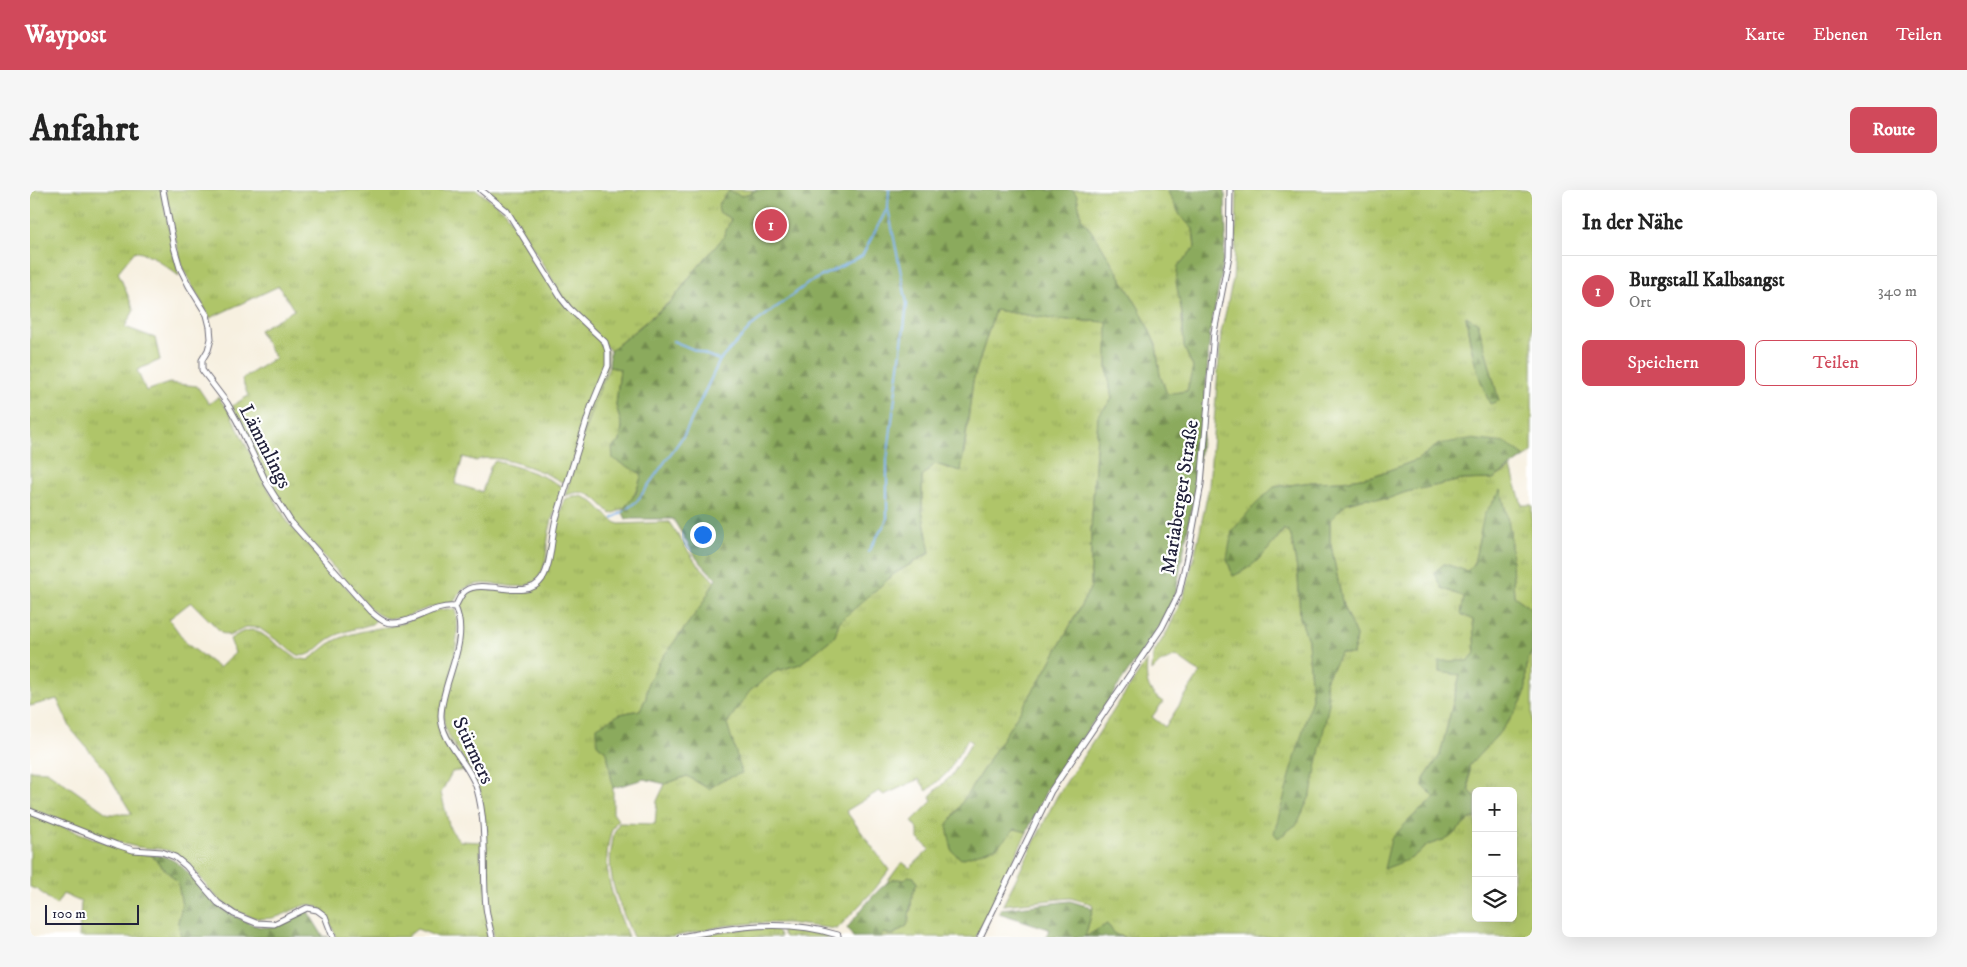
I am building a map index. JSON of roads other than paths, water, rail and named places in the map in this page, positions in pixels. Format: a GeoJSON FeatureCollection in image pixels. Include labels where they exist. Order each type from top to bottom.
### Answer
{"type":"FeatureCollection","features":[{"type":"Feature","properties":{"kind":"street","name":"Lämmlings"},"geometry":{"type":"LineString","coordinates":[[163,190],[180,268],[207,315],[210,327],[211,339],[208,350],[202,360],[202,370],[227,403],[237,420],[268,484],[290,522],[370,611],[385,622],[394,623],[444,607],[455,608]]}},
{"type":"Feature","properties":{"kind":"street"},"geometry":{"type":"LineString","coordinates":[[455,608],[465,592],[475,587],[528,588],[536,585],[544,576],[548,564],[552,533],[590,407],[608,366],[608,352],[605,342],[561,298],[507,211],[481,190]]}},
{"type":"Feature","properties":{"kind":"street","name":"Mariaberger Straße"},"geometry":{"type":"LineString","coordinates":[[980,937],[1051,791],[1162,627],[1179,593],[1191,539],[1200,484],[1214,332],[1229,256],[1230,190]]}},
{"type":"Feature","properties":{"kind":"street","name":"Stürmers"},"geometry":{"type":"LineString","coordinates":[[455,608],[460,617],[459,632],[455,662],[442,705],[442,725],[475,780],[479,795],[482,814],[486,908],[492,937]]}},
{"type":"Feature","properties":{"kind":"street"},"geometry":{"type":"LineString","coordinates":[[30,811],[117,845],[133,850],[162,852],[175,857],[186,866],[218,903],[234,914],[256,923],[274,924],[307,908],[318,910],[325,916],[333,937]]}},
{"type":"Feature","properties":{"kind":"street"},"geometry":{"type":"LineString","coordinates":[[680,937],[725,928],[776,925],[822,929],[838,935],[838,937]]}},
{"type":"Feature","properties":{"kind":"waterway"},"geometry":{"type":"LineString","coordinates":[[628,508],[637,501],[684,435],[720,360],[754,324],[810,282],[862,256],[888,207],[889,190]]}},
{"type":"Feature","properties":{"kind":"waterway"},"geometry":{"type":"LineString","coordinates":[[868,552],[887,520],[887,460],[907,304],[888,208]]}},
{"type":"Feature","properties":{"kind":"waterway"},"geometry":{"type":"LineString","coordinates":[[673,341],[719,360]]}},
{"type":"Feature","properties":{"kind":"waterway"},"geometry":{"type":"LineString","coordinates":[[613,518],[624,511]]}},
{"type":"Feature","properties":{"kind":"place","name":"Burgstall Kalbsangst"},"geometry":{"type":"Point","coordinates":[771,225]}}]}
